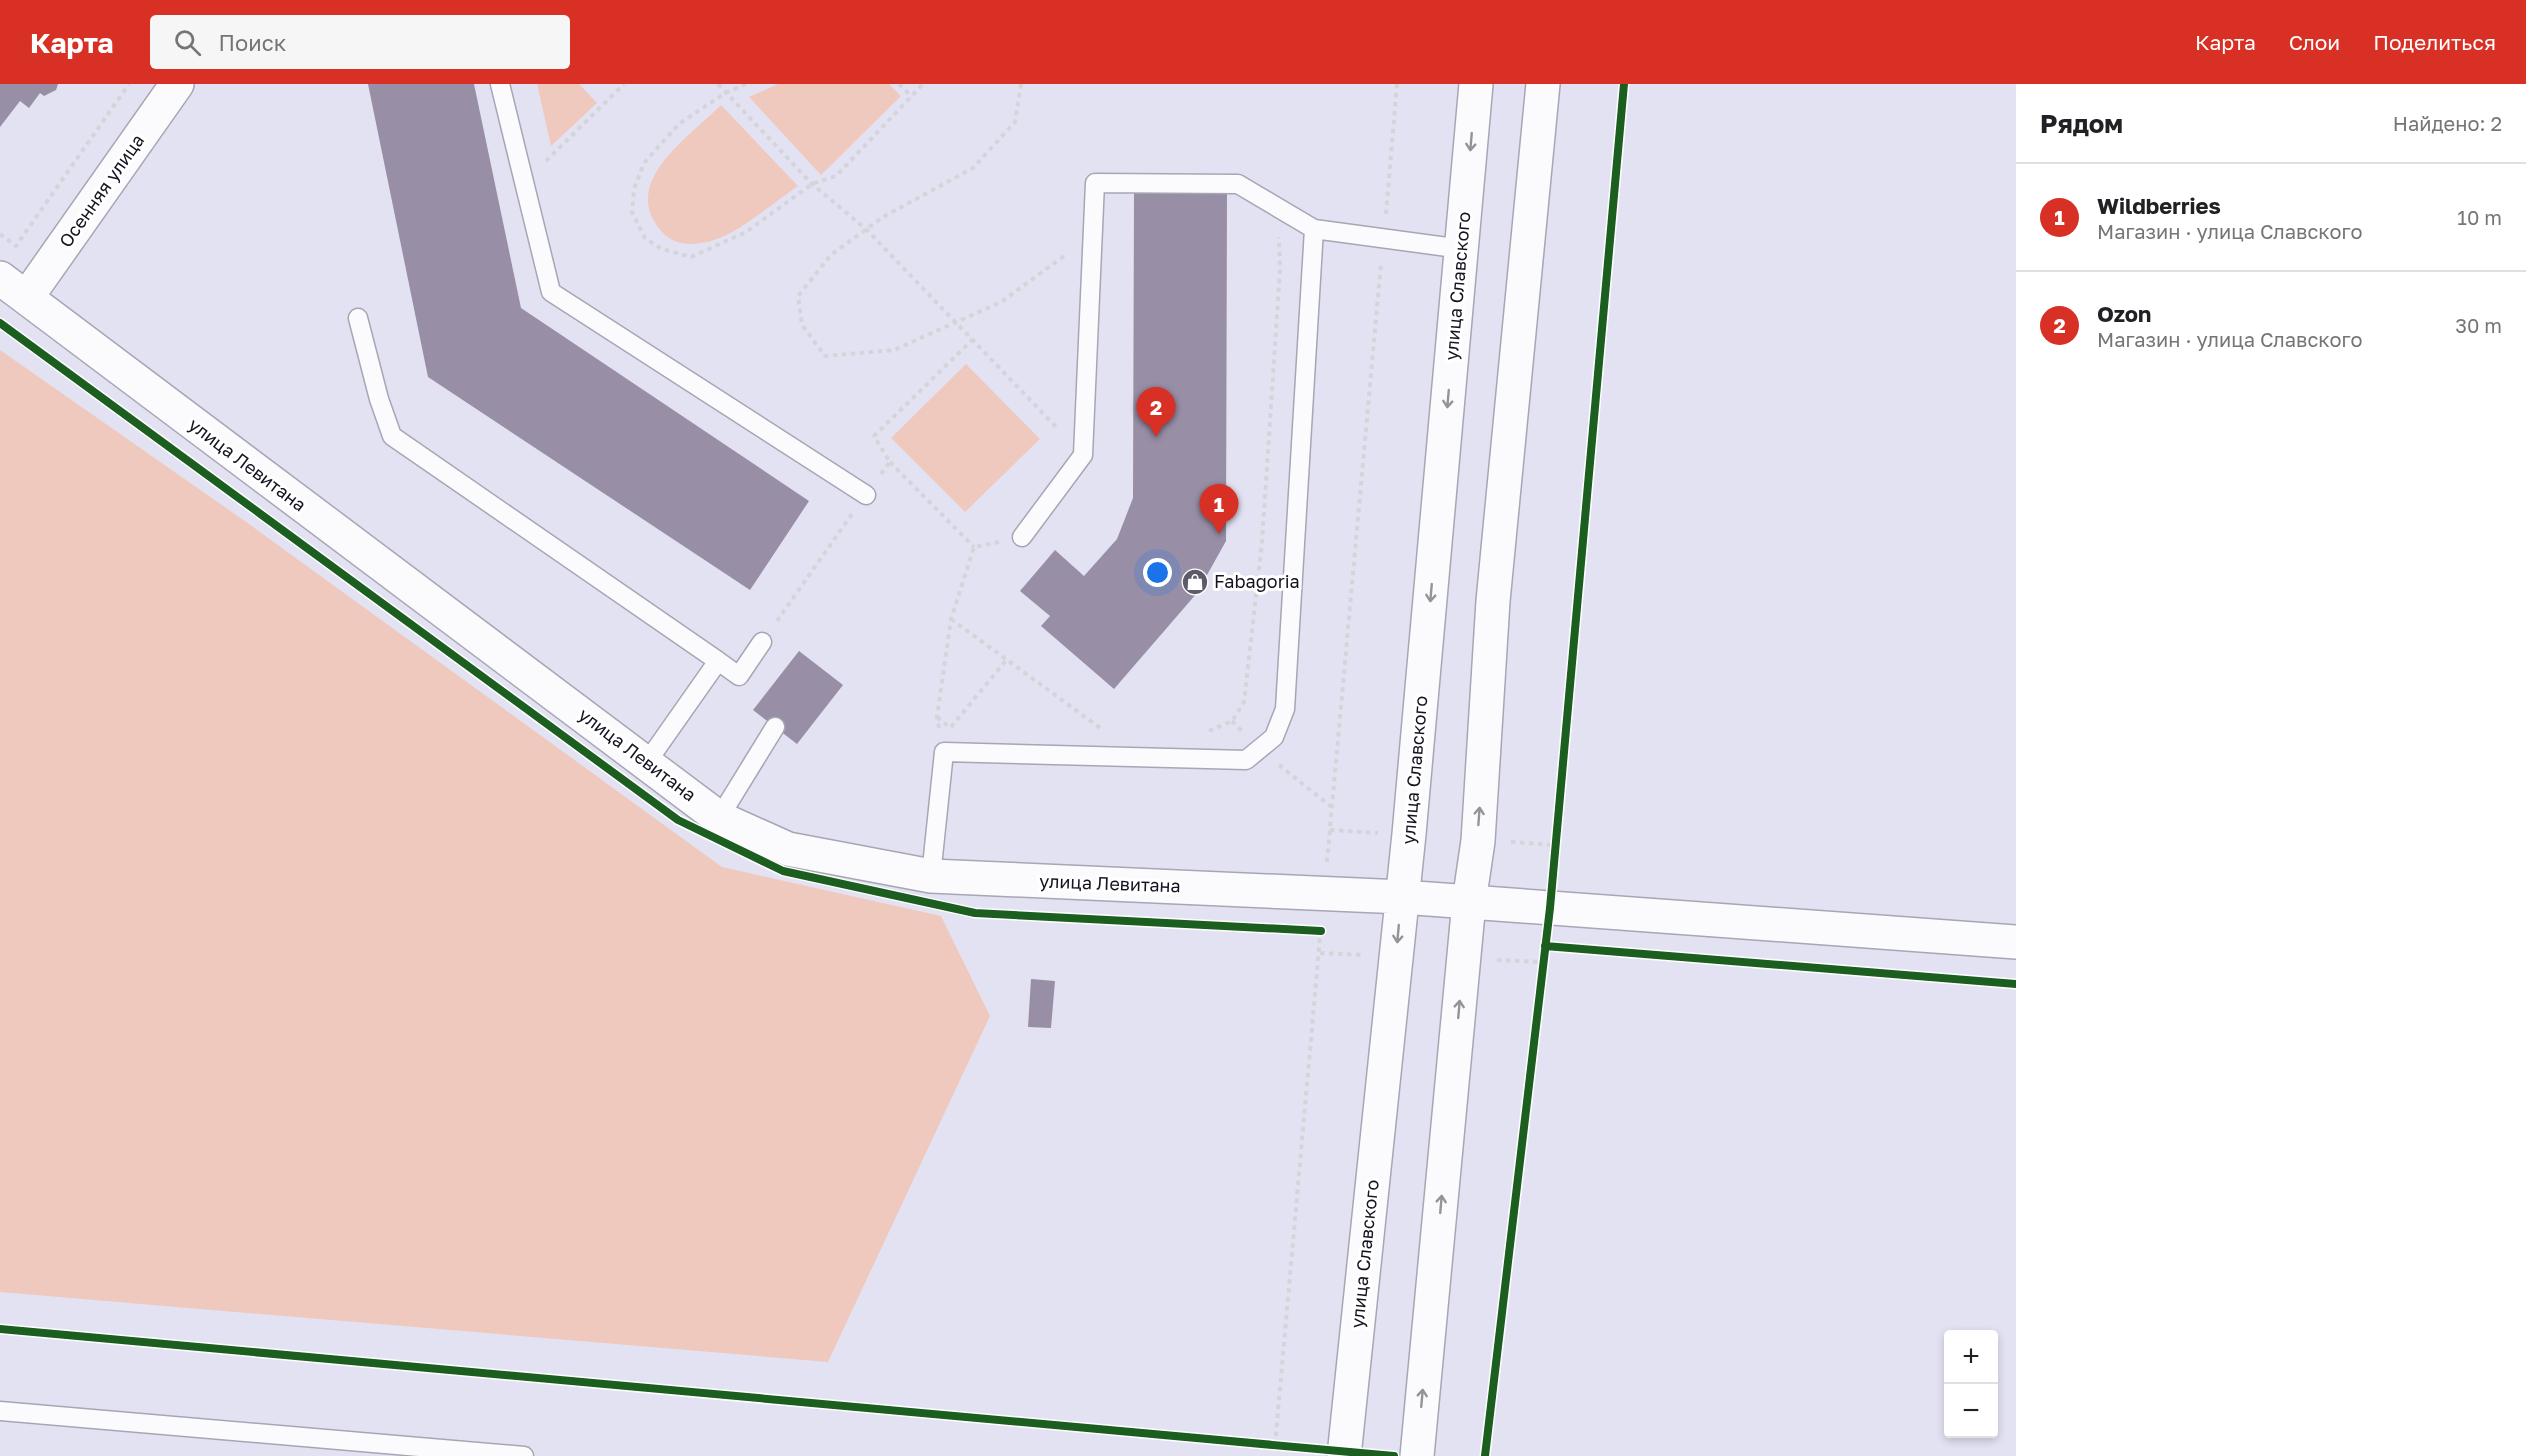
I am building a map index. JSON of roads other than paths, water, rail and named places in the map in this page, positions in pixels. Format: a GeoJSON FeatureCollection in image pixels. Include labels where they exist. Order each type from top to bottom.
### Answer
{"type":"FeatureCollection","features":[{"type":"Feature","properties":{"kind":"street","name":"Осенняя улица"},"geometry":{"type":"LineString","coordinates":[[27,297],[177,84]]}},
{"type":"Feature","properties":{"kind":"street","name":"улица Славского"},"geometry":{"type":"LineString","coordinates":[[1344,1456],[1402,897],[1476,84]]}},
{"type":"Feature","properties":{"kind":"street"},"geometry":{"type":"LineString","coordinates":[[1417,1456],[1469,903],[1478,841],[1493,601],[1543,84]]}},
{"type":"Feature","properties":{"kind":"street","name":"улица Левитана"},"geometry":{"type":"LineString","coordinates":[[0,278],[230,453],[647,762],[718,818],[788,849],[931,876],[1402,897],[2016,942]]}},
{"type":"Feature","properties":{"kind":"lane"},"geometry":{"type":"LineString","coordinates":[[500,84],[551,292],[866,495]]}},
{"type":"Feature","properties":{"kind":"lane"},"geometry":{"type":"LineString","coordinates":[[1022,537],[1083,455],[1095,183],[1238,184],[1314,229],[1462,249]]}},
{"type":"Feature","properties":{"kind":"lane"},"geometry":{"type":"LineString","coordinates":[[931,876],[944,752],[1245,760],[1274,737],[1285,709],[1314,229]]}},
{"type":"Feature","properties":{"kind":"lane"},"geometry":{"type":"LineString","coordinates":[[358,318],[379,399],[392,436],[739,676],[762,642]]}},
{"type":"Feature","properties":{"kind":"lane"},"geometry":{"type":"LineString","coordinates":[[647,762],[718,661]]}},
{"type":"Feature","properties":{"kind":"lane"},"geometry":{"type":"LineString","coordinates":[[718,818],[775,727]]}},
{"type":"Feature","properties":{"kind":"lane"},"geometry":{"type":"LineString","coordinates":[[0,1411],[524,1456]]}},
{"type":"Feature","properties":{"kind":"place","name":"Ozon"},"geometry":{"type":"Point","coordinates":[1156,437]}},
{"type":"Feature","properties":{"kind":"place","name":"Wildberries"},"geometry":{"type":"Point","coordinates":[1219,534]}},
{"type":"Feature","properties":{"kind":"place","name":"Fabagoria"},"geometry":{"type":"Point","coordinates":[1195,582]}}]}
